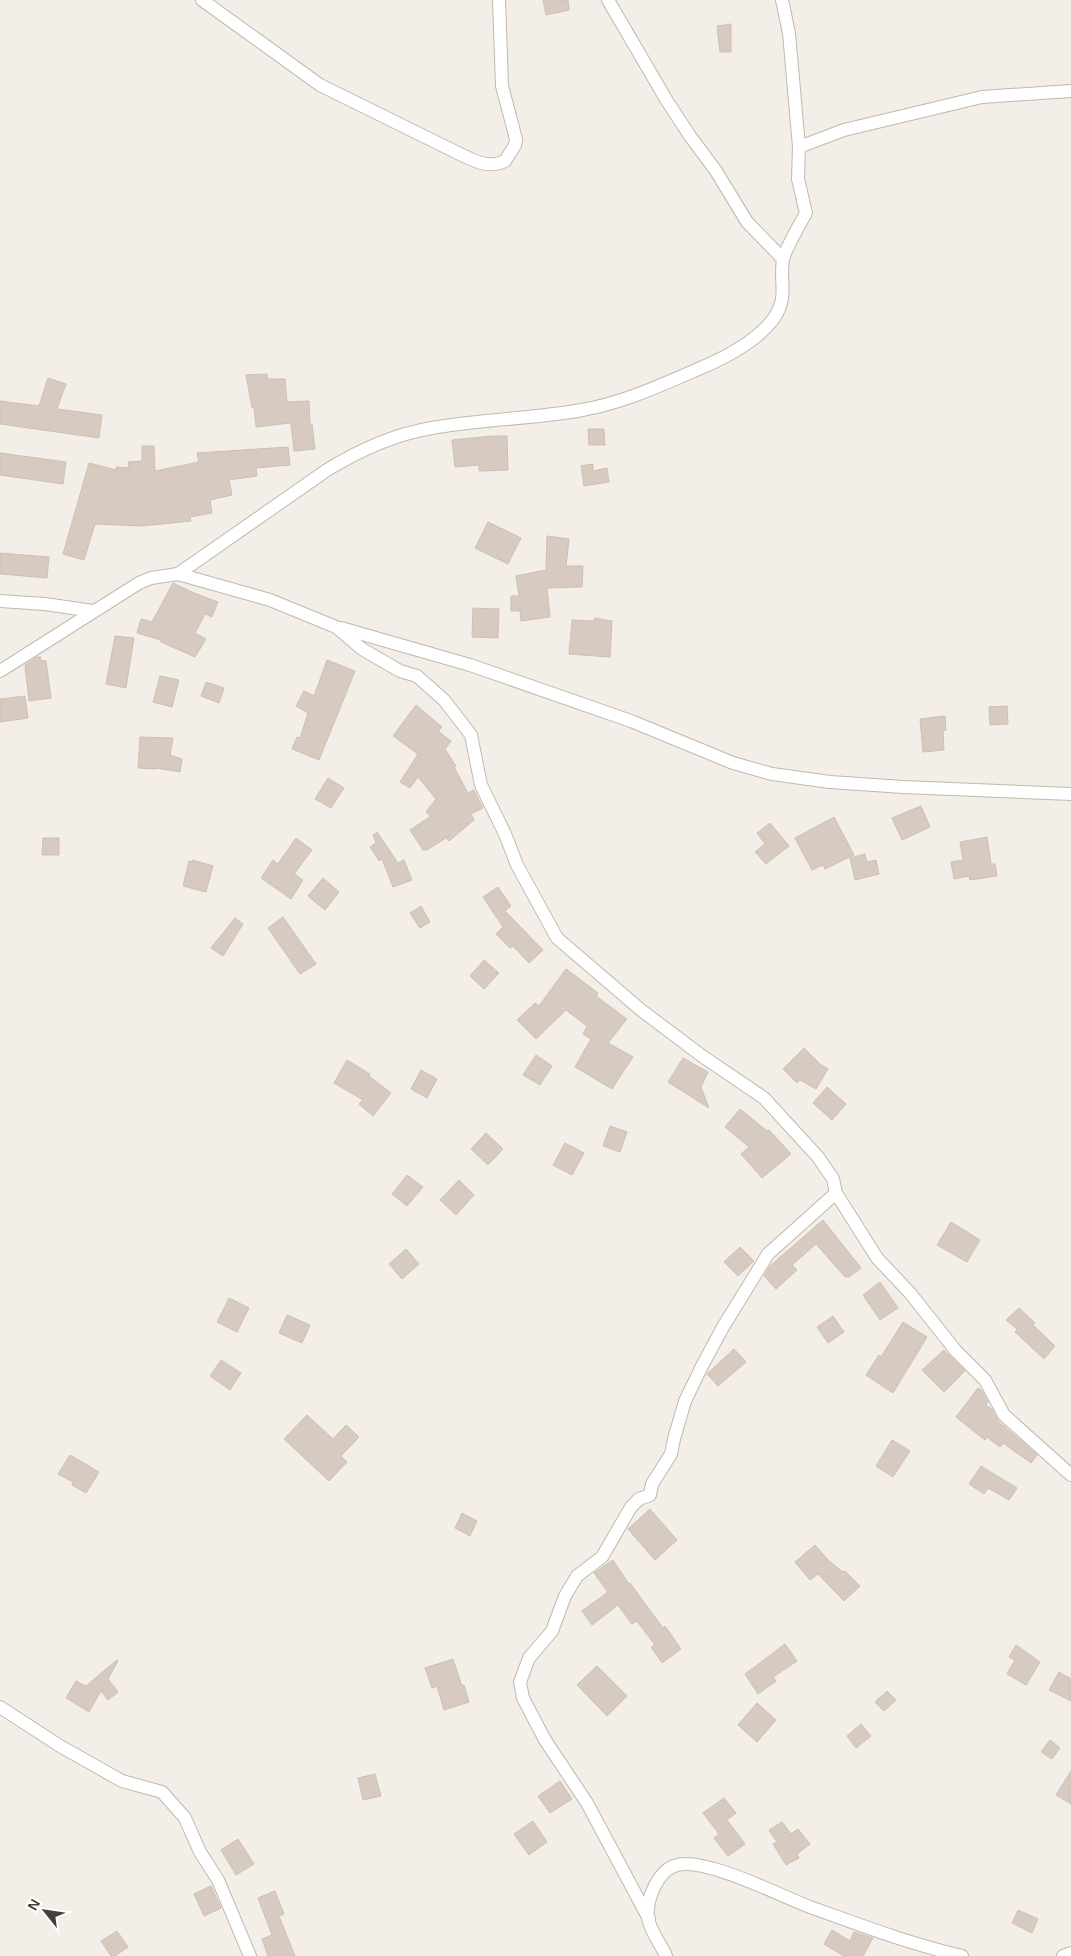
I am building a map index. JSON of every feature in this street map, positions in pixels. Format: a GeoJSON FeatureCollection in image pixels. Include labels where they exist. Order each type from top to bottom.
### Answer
{"type":"FeatureCollection","features":[{"type":"Feature","properties":{"kind":"street"},"geometry":{"type":"LineString","coordinates":[[202,0],[320,84],[469,158],[492,165],[505,161],[516,139],[502,86],[499,0]]}},
{"type":"Feature","properties":{"kind":"street"},"geometry":{"type":"LineString","coordinates":[[608,0],[667,101],[716,171],[747,222],[783,259]]}},
{"type":"Feature","properties":{"kind":"street"},"geometry":{"type":"LineString","coordinates":[[178,574],[345,458],[379,444],[432,428],[540,417],[609,404],[659,387],[719,360],[759,335],[775,317],[784,293],[783,259],[806,213],[798,179],[799,147],[789,33],[782,0]]}},
{"type":"Feature","properties":{"kind":"street"},"geometry":{"type":"LineString","coordinates":[[799,147],[844,130],[982,96],[1071,90]]}},
{"type":"Feature","properties":{"kind":"street"},"geometry":{"type":"LineString","coordinates":[[0,671],[93,610],[139,583],[151,578],[178,574],[270,600],[336,627],[470,665],[631,721],[733,763],[772,774],[790,778],[830,782],[903,787],[1071,794]]}},
{"type":"Feature","properties":{"kind":"street"},"geometry":{"type":"LineString","coordinates":[[0,602],[45,604],[93,610]]}},
{"type":"Feature","properties":{"kind":"street"},"geometry":{"type":"LineString","coordinates":[[336,627],[362,649],[400,671],[417,676],[444,700],[471,736],[481,785],[505,834],[517,865],[557,938],[641,1010],[702,1056],[764,1098],[818,1157],[833,1179],[836,1193],[877,1258],[910,1293],[956,1351],[986,1380],[1004,1415],[1071,1474]]}},
{"type":"Feature","properties":{"kind":"street"},"geometry":{"type":"LineString","coordinates":[[666,1956],[587,1803],[540,1731],[523,1698],[520,1682],[529,1658],[552,1631],[565,1596],[577,1576],[602,1557],[631,1507],[639,1499],[650,1495],[652,1484],[672,1454],[674,1439],[685,1401],[702,1366],[723,1327],[768,1254],[836,1193]]}},
{"type":"Feature","properties":{"kind":"street"},"geometry":{"type":"LineString","coordinates":[[0,1707],[60,1746],[122,1781],[162,1792],[185,1818],[200,1852],[218,1880],[250,1956]]}},
{"type":"Feature","properties":{"kind":"street"},"geometry":{"type":"LineString","coordinates":[[648,1919],[655,1885],[667,1871],[676,1865],[686,1863],[697,1864],[899,1939],[962,1956]]}},
{"type":"Feature","properties":{"kind":"street"},"geometry":{"type":"LineString","coordinates":[[1063,1956],[1071,1953]]}},
{"type":"Feature","properties":{"kind":"building"},"geometry":{"type":"Polygon","coordinates":[[[543,0],[568,0],[569,10],[546,15],[543,0]]]}},
{"type":"Feature","properties":{"kind":"building"},"geometry":{"type":"Polygon","coordinates":[[[731,24],[731,52],[720,52],[717,26],[731,24]]]}},
{"type":"Feature","properties":{"kind":"building"},"geometry":{"type":"Polygon","coordinates":[[[267,374],[267,379],[285,379],[287,402],[309,401],[310,425],[312,424],[315,449],[294,451],[291,423],[256,427],[254,407],[252,408],[246,375],[267,374]]]}},
{"type":"Feature","properties":{"kind":"building"},"geometry":{"type":"Polygon","coordinates":[[[48,378],[66,384],[57,409],[102,415],[99,438],[0,424],[0,401],[39,406],[48,378]]]}},
{"type":"Feature","properties":{"kind":"building"},"geometry":{"type":"Polygon","coordinates":[[[588,429],[604,429],[605,445],[589,445],[588,429]]]}},
{"type":"Feature","properties":{"kind":"building"},"geometry":{"type":"Polygon","coordinates":[[[507,436],[508,470],[479,471],[479,465],[455,467],[452,440],[507,436]]]}},
{"type":"Feature","properties":{"kind":"building"},"geometry":{"type":"Polygon","coordinates":[[[142,446],[154,446],[155,471],[199,462],[197,453],[288,447],[290,465],[256,468],[257,476],[229,480],[232,495],[210,500],[212,513],[190,517],[191,521],[142,526],[95,524],[84,560],[63,554],[89,463],[116,470],[116,467],[129,468],[128,462],[142,461],[142,446]]]}},
{"type":"Feature","properties":{"kind":"building"},"geometry":{"type":"Polygon","coordinates":[[[0,453],[66,462],[63,484],[0,475],[0,453]]]}},
{"type":"Feature","properties":{"kind":"building"},"geometry":{"type":"Polygon","coordinates":[[[593,464],[593,471],[607,468],[609,482],[584,486],[581,466],[593,464]]]}},
{"type":"Feature","properties":{"kind":"building"},"geometry":{"type":"Polygon","coordinates":[[[488,522],[521,538],[508,564],[475,548],[488,522]]]}},
{"type":"Feature","properties":{"kind":"building"},"geometry":{"type":"Polygon","coordinates":[[[547,536],[569,539],[566,566],[583,566],[582,587],[547,588],[550,617],[521,621],[520,611],[511,611],[511,596],[519,596],[516,576],[546,570],[547,536]]]}},
{"type":"Feature","properties":{"kind":"building"},"geometry":{"type":"Polygon","coordinates":[[[0,553],[49,557],[47,578],[0,574],[0,553]]]}},
{"type":"Feature","properties":{"kind":"building"},"geometry":{"type":"Polygon","coordinates":[[[173,583],[218,602],[212,617],[205,614],[195,633],[206,639],[195,657],[161,642],[161,640],[137,633],[141,619],[152,622],[173,583]]]}},
{"type":"Feature","properties":{"kind":"building"},"geometry":{"type":"Polygon","coordinates":[[[473,608],[499,609],[498,638],[472,637],[473,608]]]}},
{"type":"Feature","properties":{"kind":"building"},"geometry":{"type":"Polygon","coordinates":[[[595,618],[612,621],[610,657],[569,654],[572,620],[594,621],[595,618]]]}},
{"type":"Feature","properties":{"kind":"building"},"geometry":{"type":"Polygon","coordinates":[[[115,636],[134,638],[126,688],[106,684],[115,636]]]}},
{"type":"Feature","properties":{"kind":"building"},"geometry":{"type":"Polygon","coordinates":[[[37,657],[41,657],[40,660],[46,661],[51,698],[29,701],[25,665],[37,657]]]}},
{"type":"Feature","properties":{"kind":"building"},"geometry":{"type":"Polygon","coordinates":[[[327,660],[355,671],[319,760],[292,749],[297,737],[300,738],[308,713],[296,706],[304,691],[314,696],[327,660]]]}},
{"type":"Feature","properties":{"kind":"building"},"geometry":{"type":"Polygon","coordinates":[[[160,676],[179,680],[172,707],[153,702],[160,676]]]}},
{"type":"Feature","properties":{"kind":"building"},"geometry":{"type":"Polygon","coordinates":[[[206,682],[224,688],[219,703],[201,696],[206,682]]]}},
{"type":"Feature","properties":{"kind":"building"},"geometry":{"type":"Polygon","coordinates":[[[25,696],[28,718],[0,722],[0,699],[25,696]]]}},
{"type":"Feature","properties":{"kind":"building"},"geometry":{"type":"Polygon","coordinates":[[[416,705],[442,727],[438,731],[451,741],[445,749],[456,766],[454,767],[468,793],[474,790],[483,808],[471,814],[474,820],[449,841],[446,838],[427,850],[423,850],[410,830],[431,816],[426,812],[436,799],[418,777],[410,788],[400,782],[418,754],[393,736],[416,705]]]}},
{"type":"Feature","properties":{"kind":"building"},"geometry":{"type":"Polygon","coordinates":[[[1007,706],[1008,724],[990,725],[989,707],[1007,706]]]}},
{"type":"Feature","properties":{"kind":"building"},"geometry":{"type":"Polygon","coordinates":[[[945,716],[946,730],[943,731],[944,750],[923,752],[920,719],[945,716]]]}},
{"type":"Feature","properties":{"kind":"building"},"geometry":{"type":"Polygon","coordinates":[[[140,737],[173,738],[170,755],[182,759],[180,772],[156,768],[138,768],[140,737]]]}},
{"type":"Feature","properties":{"kind":"building"},"geometry":{"type":"Polygon","coordinates":[[[328,778],[344,788],[331,808],[315,799],[328,778]]]}},
{"type":"Feature","properties":{"kind":"building"},"geometry":{"type":"Polygon","coordinates":[[[921,806],[930,827],[902,840],[892,818],[921,806]]]}},
{"type":"Feature","properties":{"kind":"building"},"geometry":{"type":"Polygon","coordinates":[[[834,817],[854,855],[825,869],[823,865],[812,870],[795,838],[834,817]]]}},
{"type":"Feature","properties":{"kind":"building"},"geometry":{"type":"Polygon","coordinates":[[[770,823],[789,846],[766,864],[755,852],[765,844],[757,833],[770,823]]]}},
{"type":"Feature","properties":{"kind":"building"},"geometry":{"type":"Polygon","coordinates":[[[377,832],[398,863],[404,860],[412,880],[393,887],[382,859],[379,861],[370,847],[376,843],[373,835],[377,832]]]}},
{"type":"Feature","properties":{"kind":"building"},"geometry":{"type":"Polygon","coordinates":[[[987,837],[991,864],[995,864],[997,876],[970,880],[969,876],[954,879],[951,862],[963,860],[960,842],[987,837]]]}},
{"type":"Feature","properties":{"kind":"building"},"geometry":{"type":"Polygon","coordinates":[[[43,838],[59,838],[59,855],[42,855],[43,838]]]}},
{"type":"Feature","properties":{"kind":"building"},"geometry":{"type":"Polygon","coordinates":[[[296,838],[312,850],[294,874],[303,880],[291,899],[261,878],[273,860],[278,864],[296,838]]]}},
{"type":"Feature","properties":{"kind":"building"},"geometry":{"type":"Polygon","coordinates":[[[865,854],[867,862],[876,860],[879,874],[855,880],[850,858],[865,854]]]}},
{"type":"Feature","properties":{"kind":"building"},"geometry":{"type":"Polygon","coordinates":[[[193,860],[213,866],[206,892],[183,886],[189,861],[192,862],[193,860]]]}},
{"type":"Feature","properties":{"kind":"building"},"geometry":{"type":"Polygon","coordinates":[[[323,878],[339,892],[325,910],[308,896],[323,878]]]}},
{"type":"Feature","properties":{"kind":"building"},"geometry":{"type":"Polygon","coordinates":[[[498,887],[511,906],[505,911],[543,950],[529,963],[513,946],[510,948],[496,934],[503,927],[483,897],[498,887]]]}},
{"type":"Feature","properties":{"kind":"building"},"geometry":{"type":"Polygon","coordinates":[[[421,906],[430,922],[420,928],[410,913],[421,906]]]}},
{"type":"Feature","properties":{"kind":"building"},"geometry":{"type":"Polygon","coordinates":[[[283,917],[316,964],[300,974],[268,928],[283,917]]]}},
{"type":"Feature","properties":{"kind":"building"},"geometry":{"type":"Polygon","coordinates":[[[235,918],[243,924],[223,956],[211,948],[235,918]]]}},
{"type":"Feature","properties":{"kind":"building"},"geometry":{"type":"Polygon","coordinates":[[[484,960],[499,973],[484,989],[470,976],[484,960]]]}},
{"type":"Feature","properties":{"kind":"building"},"geometry":{"type":"Polygon","coordinates":[[[566,969],[598,993],[596,996],[627,1019],[608,1043],[633,1057],[612,1089],[575,1067],[591,1039],[583,1034],[587,1026],[566,1010],[536,1039],[517,1020],[535,1003],[539,1006],[566,969]]]}},
{"type":"Feature","properties":{"kind":"building"},"geometry":{"type":"Polygon","coordinates":[[[804,1048],[820,1064],[828,1069],[816,1089],[800,1080],[797,1083],[783,1069],[804,1048]]]}},
{"type":"Feature","properties":{"kind":"building"},"geometry":{"type":"Polygon","coordinates":[[[536,1055],[552,1066],[540,1085],[523,1075],[536,1055]]]}},
{"type":"Feature","properties":{"kind":"building"},"geometry":{"type":"Polygon","coordinates":[[[683,1058],[708,1072],[701,1087],[709,1108],[668,1082],[683,1058]]]}},
{"type":"Feature","properties":{"kind":"building"},"geometry":{"type":"Polygon","coordinates":[[[347,1060],[370,1074],[369,1076],[391,1093],[373,1116],[359,1104],[363,1100],[334,1083],[347,1060]]]}},
{"type":"Feature","properties":{"kind":"building"},"geometry":{"type":"Polygon","coordinates":[[[421,1070],[437,1079],[427,1098],[411,1089],[421,1070]]]}},
{"type":"Feature","properties":{"kind":"building"},"geometry":{"type":"Polygon","coordinates":[[[827,1087],[846,1104],[832,1120],[813,1103],[827,1087]]]}},
{"type":"Feature","properties":{"kind":"building"},"geometry":{"type":"Polygon","coordinates":[[[740,1109],[767,1131],[769,1130],[791,1154],[762,1178],[741,1154],[749,1147],[725,1127],[740,1109]]]}},
{"type":"Feature","properties":{"kind":"building"},"geometry":{"type":"Polygon","coordinates":[[[610,1126],[627,1132],[620,1152],[603,1146],[610,1126]]]}},
{"type":"Feature","properties":{"kind":"building"},"geometry":{"type":"Polygon","coordinates":[[[486,1133],[503,1149],[488,1165],[471,1149],[486,1133]]]}},
{"type":"Feature","properties":{"kind":"building"},"geometry":{"type":"Polygon","coordinates":[[[565,1143],[584,1153],[572,1175],[553,1165],[565,1143]]]}},
{"type":"Feature","properties":{"kind":"building"},"geometry":{"type":"Polygon","coordinates":[[[407,1175],[423,1187],[407,1206],[392,1194],[407,1175]]]}},
{"type":"Feature","properties":{"kind":"building"},"geometry":{"type":"Polygon","coordinates":[[[459,1180],[474,1195],[456,1215],[440,1200],[459,1180]]]}},
{"type":"Feature","properties":{"kind":"building"},"geometry":{"type":"Polygon","coordinates":[[[823,1220],[861,1268],[849,1277],[845,1277],[816,1244],[792,1265],[797,1270],[776,1289],[764,1276],[770,1266],[823,1220]]]}},
{"type":"Feature","properties":{"kind":"building"},"geometry":{"type":"Polygon","coordinates":[[[951,1222],[980,1240],[967,1262],[937,1245],[951,1222]]]}},
{"type":"Feature","properties":{"kind":"building"},"geometry":{"type":"Polygon","coordinates":[[[740,1247],[754,1261],[738,1276],[724,1262],[740,1247]]]}},
{"type":"Feature","properties":{"kind":"building"},"geometry":{"type":"Polygon","coordinates":[[[406,1249],[419,1264],[402,1279],[389,1264],[406,1249]]]}},
{"type":"Feature","properties":{"kind":"building"},"geometry":{"type":"Polygon","coordinates":[[[880,1282],[898,1308],[880,1320],[863,1295],[880,1282]]]}},
{"type":"Feature","properties":{"kind":"building"},"geometry":{"type":"Polygon","coordinates":[[[229,1298],[249,1308],[237,1332],[217,1322],[229,1298]]]}},
{"type":"Feature","properties":{"kind":"building"},"geometry":{"type":"Polygon","coordinates":[[[1019,1308],[1035,1323],[1033,1325],[1055,1346],[1044,1359],[1015,1332],[1017,1329],[1006,1320],[1019,1308]]]}},
{"type":"Feature","properties":{"kind":"building"},"geometry":{"type":"Polygon","coordinates":[[[287,1315],[310,1325],[302,1343],[279,1333],[287,1315]]]}},
{"type":"Feature","properties":{"kind":"building"},"geometry":{"type":"Polygon","coordinates":[[[833,1316],[844,1332],[828,1343],[817,1327],[833,1316]]]}},
{"type":"Feature","properties":{"kind":"building"},"geometry":{"type":"Polygon","coordinates":[[[903,1322],[927,1337],[893,1393],[866,1375],[879,1355],[881,1357],[903,1322]]]}},
{"type":"Feature","properties":{"kind":"building"},"geometry":{"type":"Polygon","coordinates":[[[734,1349],[746,1362],[718,1386],[707,1374],[734,1349]]]}},
{"type":"Feature","properties":{"kind":"building"},"geometry":{"type":"Polygon","coordinates":[[[944,1350],[965,1371],[944,1392],[922,1370],[944,1350]]]}},
{"type":"Feature","properties":{"kind":"building"},"geometry":{"type":"Polygon","coordinates":[[[221,1360],[241,1373],[230,1390],[210,1376],[221,1360]]]}},
{"type":"Feature","properties":{"kind":"building"},"geometry":{"type":"Polygon","coordinates":[[[978,1388],[988,1402],[986,1405],[992,1409],[998,1421],[1037,1455],[1031,1463],[1003,1443],[1000,1447],[987,1437],[985,1440],[956,1417],[978,1388]]]}},
{"type":"Feature","properties":{"kind":"building"},"geometry":{"type":"Polygon","coordinates":[[[307,1415],[333,1439],[346,1425],[359,1437],[341,1456],[347,1462],[329,1481],[284,1439],[307,1415]]]}},
{"type":"Feature","properties":{"kind":"building"},"geometry":{"type":"Polygon","coordinates":[[[892,1440],[910,1451],[893,1477],[876,1466],[892,1440]]]}},
{"type":"Feature","properties":{"kind":"building"},"geometry":{"type":"Polygon","coordinates":[[[70,1455],[99,1472],[86,1493],[72,1485],[73,1482],[58,1474],[70,1455]]]}},
{"type":"Feature","properties":{"kind":"building"},"geometry":{"type":"Polygon","coordinates":[[[981,1466],[1017,1488],[1009,1500],[988,1488],[984,1494],[969,1484],[981,1466]]]}},
{"type":"Feature","properties":{"kind":"building"},"geometry":{"type":"Polygon","coordinates":[[[650,1509],[677,1540],[655,1560],[628,1529],[650,1509]]]}},
{"type":"Feature","properties":{"kind":"building"},"geometry":{"type":"Polygon","coordinates":[[[462,1513],[477,1521],[470,1536],[455,1528],[462,1513]]]}},
{"type":"Feature","properties":{"kind":"building"},"geometry":{"type":"Polygon","coordinates":[[[815,1545],[829,1561],[843,1572],[845,1571],[860,1586],[844,1601],[818,1574],[810,1580],[795,1562],[815,1545]]]}},
{"type":"Feature","properties":{"kind":"building"},"geometry":{"type":"Polygon","coordinates":[[[613,1560],[629,1584],[663,1628],[665,1626],[681,1649],[662,1663],[651,1647],[655,1645],[637,1621],[632,1624],[618,1605],[592,1625],[582,1611],[608,1592],[594,1573],[613,1560]]]}},
{"type":"Feature","properties":{"kind":"building"},"geometry":{"type":"Polygon","coordinates":[[[785,1644],[797,1661],[773,1677],[776,1681],[758,1694],[745,1674],[785,1644]]]}},
{"type":"Feature","properties":{"kind":"building"},"geometry":{"type":"Polygon","coordinates":[[[1016,1645],[1040,1662],[1026,1685],[1007,1674],[1015,1660],[1009,1657],[1016,1645]]]}},
{"type":"Feature","properties":{"kind":"building"},"geometry":{"type":"Polygon","coordinates":[[[453,1659],[469,1702],[444,1710],[437,1686],[432,1688],[425,1668],[453,1659]]]}},
{"type":"Feature","properties":{"kind":"building"},"geometry":{"type":"Polygon","coordinates":[[[117,1660],[108,1679],[118,1692],[108,1700],[101,1691],[89,1712],[66,1698],[76,1681],[86,1686],[117,1660]]]}},
{"type":"Feature","properties":{"kind":"building"},"geometry":{"type":"Polygon","coordinates":[[[597,1666],[627,1696],[607,1716],[577,1685],[597,1666]]]}},
{"type":"Feature","properties":{"kind":"building"},"geometry":{"type":"Polygon","coordinates":[[[1059,1672],[1071,1679],[1071,1701],[1049,1690],[1059,1672]]]}},
{"type":"Feature","properties":{"kind":"building"},"geometry":{"type":"Polygon","coordinates":[[[887,1691],[896,1700],[884,1711],[875,1702],[887,1691]]]}},
{"type":"Feature","properties":{"kind":"building"},"geometry":{"type":"Polygon","coordinates":[[[757,1703],[776,1720],[757,1742],[738,1725],[757,1703]]]}},
{"type":"Feature","properties":{"kind":"building"},"geometry":{"type":"Polygon","coordinates":[[[861,1724],[871,1736],[856,1748],[847,1736],[861,1724]]]}},
{"type":"Feature","properties":{"kind":"building"},"geometry":{"type":"Polygon","coordinates":[[[1050,1740],[1060,1748],[1052,1759],[1041,1752],[1050,1740]]]}},
{"type":"Feature","properties":{"kind":"building"},"geometry":{"type":"Polygon","coordinates":[[[1071,1771],[1071,1804],[1056,1795],[1071,1771]]]}},
{"type":"Feature","properties":{"kind":"building"},"geometry":{"type":"Polygon","coordinates":[[[375,1774],[381,1796],[363,1800],[358,1778],[375,1774]]]}},
{"type":"Feature","properties":{"kind":"building"},"geometry":{"type":"Polygon","coordinates":[[[560,1781],[572,1799],[550,1813],[538,1796],[560,1781]]]}},
{"type":"Feature","properties":{"kind":"building"},"geometry":{"type":"Polygon","coordinates":[[[724,1798],[736,1813],[727,1820],[745,1844],[728,1856],[714,1838],[719,1834],[703,1813],[724,1798]]]}},
{"type":"Feature","properties":{"kind":"building"},"geometry":{"type":"Polygon","coordinates":[[[533,1821],[547,1842],[529,1855],[514,1834],[533,1821]]]}},
{"type":"Feature","properties":{"kind":"building"},"geometry":{"type":"Polygon","coordinates":[[[782,1822],[791,1834],[798,1829],[810,1844],[797,1854],[799,1858],[786,1865],[773,1844],[777,1842],[769,1830],[782,1822]]]}},
{"type":"Feature","properties":{"kind":"building"},"geometry":{"type":"Polygon","coordinates":[[[238,1839],[254,1864],[236,1875],[221,1850],[238,1839]]]}},
{"type":"Feature","properties":{"kind":"building"},"geometry":{"type":"Polygon","coordinates":[[[211,1886],[221,1908],[204,1916],[194,1894],[211,1886]]]}},
{"type":"Feature","properties":{"kind":"building"},"geometry":{"type":"Polygon","coordinates":[[[275,1891],[284,1914],[279,1916],[295,1956],[268,1956],[262,1939],[272,1935],[258,1898],[275,1891]]]}},
{"type":"Feature","properties":{"kind":"building"},"geometry":{"type":"Polygon","coordinates":[[[1018,1910],[1038,1919],[1032,1933],[1012,1923],[1018,1910]]]}},
{"type":"Feature","properties":{"kind":"building"},"geometry":{"type":"Polygon","coordinates":[[[832,1930],[850,1941],[854,1932],[873,1938],[863,1956],[844,1956],[824,1944],[832,1930]]]}},
{"type":"Feature","properties":{"kind":"building"},"geometry":{"type":"Polygon","coordinates":[[[117,1931],[128,1947],[115,1956],[111,1956],[101,1941],[117,1931]]]}}]}
